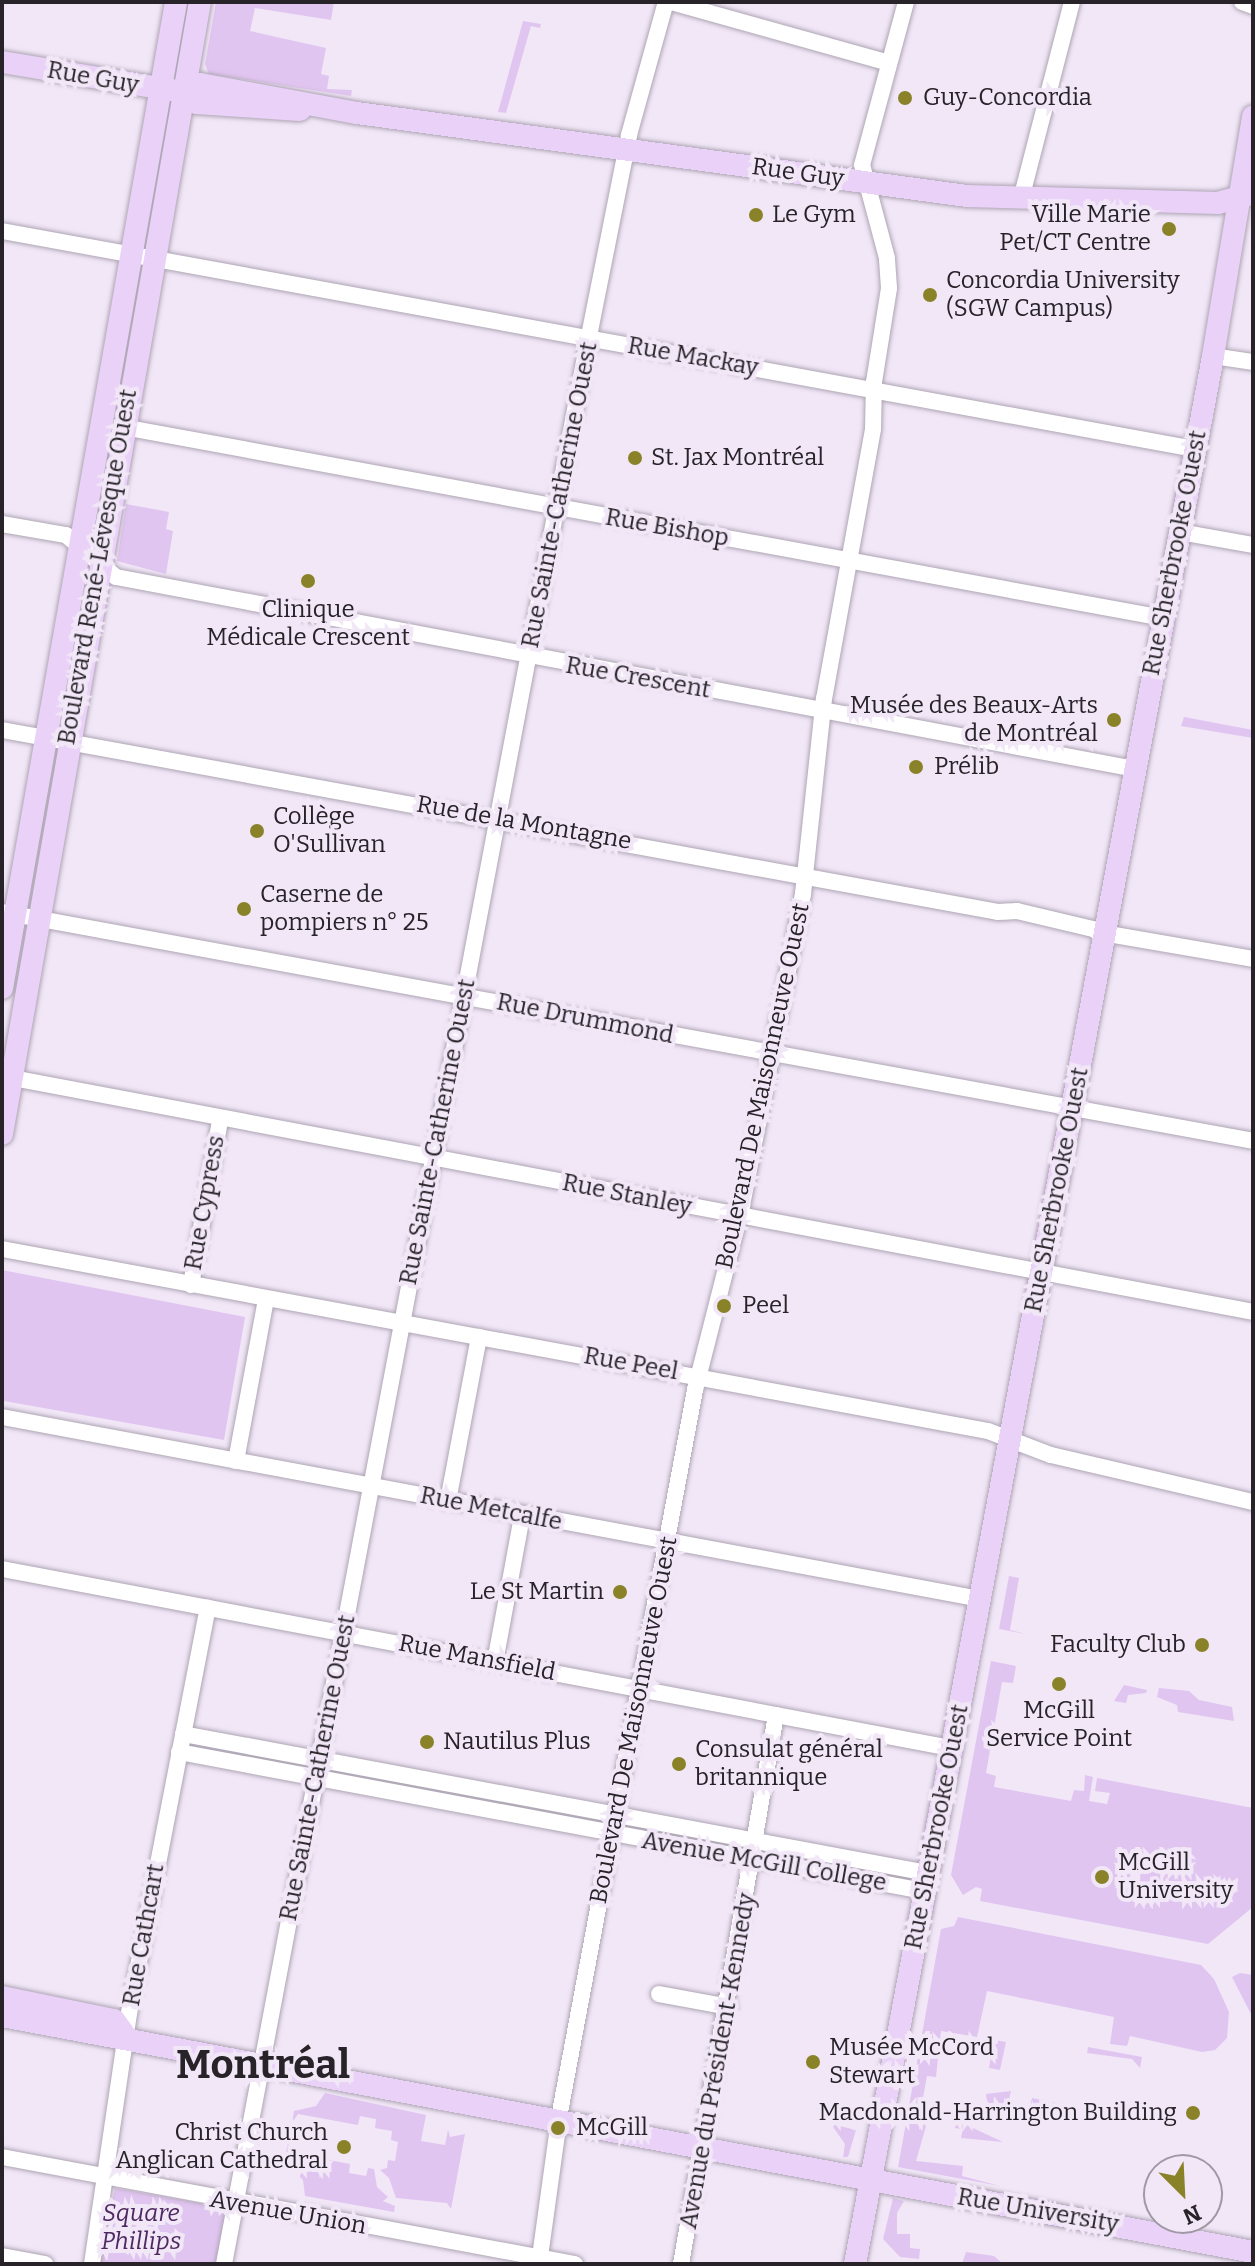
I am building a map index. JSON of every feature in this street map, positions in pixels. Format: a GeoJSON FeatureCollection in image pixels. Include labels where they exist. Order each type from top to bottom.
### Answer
{"type":"FeatureCollection","features":[{"type":"Feature","properties":{"kind":"main road","name":"Boulevard René-Lévesque Ouest"},"geometry":{"type":"LineString","coordinates":[[2,1134],[7,1077],[154,258],[172,91],[176,2]]}},
{"type":"Feature","properties":{"kind":"main road","name":"Boulevard René-Lévesque Ouest"},"geometry":{"type":"LineString","coordinates":[[2,988],[8,913],[44,737],[131,254],[172,91],[200,2]]}},
{"type":"Feature","properties":{"kind":"main road","name":"Rue Guy"},"geometry":{"type":"LineString","coordinates":[[2,62],[172,91],[197,103],[357,113],[865,182],[1021,199],[1218,203],[1247,196]]}},
{"type":"Feature","properties":{"kind":"main road","name":"Rue Sherbrooke Ouest"},"geometry":{"type":"LineString","coordinates":[[855,2264],[1195,449],[1247,196],[1253,116]]}},
{"type":"Feature","properties":{"kind":"main road"},"geometry":{"type":"LineString","coordinates":[[2,1997],[114,2020],[127,2038]]}},
{"type":"Feature","properties":{"kind":"main road","name":"Rue University"},"geometry":{"type":"LineString","coordinates":[[2,2016],[559,2118],[701,2149],[1253,2252]]}},
{"type":"Feature","properties":{"kind":"street"},"geometry":{"type":"LineString","coordinates":[[668,2],[889,63]]}},
{"type":"Feature","properties":{"kind":"street","name":"Rue Sainte-Catherine Ouest"},"geometry":{"type":"LineString","coordinates":[[224,2264],[556,506],[626,150],[668,2]]}},
{"type":"Feature","properties":{"kind":"street","name":"Boulevard De Maisonneuve Ouest"},"geometry":{"type":"LineString","coordinates":[[539,2261],[559,2118],[698,1376],[740,1216],[806,875],[823,712],[847,560],[873,429],[873,391],[889,272],[862,162],[906,2]]}},
{"type":"Feature","properties":{"kind":"street"},"geometry":{"type":"LineString","coordinates":[[1021,199],[1072,2]]}},
{"type":"Feature","properties":{"kind":"street"},"geometry":{"type":"LineString","coordinates":[[1242,2],[1253,6]]}},
{"type":"Feature","properties":{"kind":"street","name":"Rue Mackay"},"geometry":{"type":"LineString","coordinates":[[2,231],[1195,449]]}},
{"type":"Feature","properties":{"kind":"street"},"geometry":{"type":"LineString","coordinates":[[1213,356],[1253,362]]}},
{"type":"Feature","properties":{"kind":"street","name":"Rue Bishop"},"geometry":{"type":"LineString","coordinates":[[123,427],[1163,618]]}},
{"type":"Feature","properties":{"kind":"street"},"geometry":{"type":"LineString","coordinates":[[2,524],[66,535],[99,565]]}},
{"type":"Feature","properties":{"kind":"street"},"geometry":{"type":"LineString","coordinates":[[1180,532],[1253,545]]}},
{"type":"Feature","properties":{"kind":"street","name":"Rue Crescent"},"geometry":{"type":"LineString","coordinates":[[99,565],[116,577],[1135,769]]}},
{"type":"Feature","properties":{"kind":"street","name":"Rue de la Montagne"},"geometry":{"type":"LineString","coordinates":[[2,730],[998,912],[1085,924],[1106,932],[1253,959]]}},
{"type":"Feature","properties":{"kind":"street","name":"Rue Drummond"},"geometry":{"type":"LineString","coordinates":[[8,913],[1253,1141]]}},
{"type":"Feature","properties":{"kind":"street","name":"Rue Stanley"},"geometry":{"type":"LineString","coordinates":[[7,1077],[220,1121],[1253,1312]]}},
{"type":"Feature","properties":{"kind":"street","name":"Rue Drummond"},"geometry":{"type":"LineString","coordinates":[[966,1084],[1073,1109]]}},
{"type":"Feature","properties":{"kind":"street","name":"Rue Cypress"},"geometry":{"type":"LineString","coordinates":[[191,1285],[220,1121]]}},
{"type":"Feature","properties":{"kind":"street","name":"Rue Peel"},"geometry":{"type":"LineString","coordinates":[[2,1249],[988,1431],[1139,1479],[1253,1502]]}},
{"type":"Feature","properties":{"kind":"street"},"geometry":{"type":"LineString","coordinates":[[236,1461],[266,1299]]}},
{"type":"Feature","properties":{"kind":"street"},"geometry":{"type":"LineString","coordinates":[[448,1501],[479,1337]]}},
{"type":"Feature","properties":{"kind":"street","name":"Rue Metcalfe"},"geometry":{"type":"LineString","coordinates":[[2,1417],[980,1599]]}},
{"type":"Feature","properties":{"kind":"street"},"geometry":{"type":"LineString","coordinates":[[495,1662],[522,1516]]}},
{"type":"Feature","properties":{"kind":"street","name":"Rue Mansfield"},"geometry":{"type":"LineString","coordinates":[[2,1569],[951,1748]]}},
{"type":"Feature","properties":{"kind":"street","name":"Rue Cathcart"},"geometry":{"type":"LineString","coordinates":[[92,2264],[127,2038],[208,1608]]}},
{"type":"Feature","properties":{"kind":"street","name":"Avenue du Président-Kennedy"},"geometry":{"type":"LineString","coordinates":[[681,2264],[729,2007],[776,1715]]}},
{"type":"Feature","properties":{"kind":"street","name":"Avenue McGill College"},"geometry":{"type":"LineString","coordinates":[[183,1734],[756,1840],[926,1882]]}},
{"type":"Feature","properties":{"kind":"street","name":"Avenue McGill College"},"geometry":{"type":"LineString","coordinates":[[179,1752],[754,1859],[926,1882]]}},
{"type":"Feature","properties":{"kind":"street"},"geometry":{"type":"LineString","coordinates":[[659,1994],[729,2007]]}},
{"type":"Feature","properties":{"kind":"street","name":"Avenue Union"},"geometry":{"type":"LineString","coordinates":[[2,2157],[539,2261],[575,2264]]}},
{"type":"Feature","properties":{"kind":"street"},"geometry":{"type":"LineString","coordinates":[[2,2256],[45,2264]]}},
{"type":"Feature","properties":{"kind":"green space"},"geometry":{"type":"Polygon","coordinates":[[[216,2],[334,2],[331,20],[255,8],[250,31],[326,48],[321,74],[329,76],[327,89],[352,90],[351,96],[209,74],[205,64],[216,2]]]}},
{"type":"Feature","properties":{"kind":"green space"},"geometry":{"type":"Polygon","coordinates":[[[523,21],[541,24],[540,28],[531,26],[506,113],[498,112],[523,21]]]}},
{"type":"Feature","properties":{"kind":"green space"},"geometry":{"type":"Polygon","coordinates":[[[126,504],[169,512],[166,529],[173,531],[166,574],[117,561],[126,504]]]}},
{"type":"Feature","properties":{"kind":"green space"},"geometry":{"type":"Polygon","coordinates":[[[1184,717],[1253,730],[1253,738],[1181,726],[1184,717]]]}},
{"type":"Feature","properties":{"kind":"green space"},"geometry":{"type":"Polygon","coordinates":[[[2,1270],[245,1317],[224,1440],[4,1401],[2,1270]]]}},
{"type":"Feature","properties":{"kind":"green space"},"geometry":{"type":"Polygon","coordinates":[[[1009,1576],[1019,1578],[1010,1630],[1026,1634],[999,1629],[1009,1576]]]}},
{"type":"Feature","properties":{"kind":"green space"},"geometry":{"type":"Polygon","coordinates":[[[991,1661],[1016,1666],[1013,1683],[1002,1682],[986,1773],[996,1776],[994,1787],[1071,1801],[1074,1790],[1084,1791],[1085,1775],[1093,1777],[1089,1801],[1107,1804],[1110,1793],[1095,1791],[1097,1778],[1253,1808],[1253,1907],[1208,1944],[980,1901],[982,1889],[976,1887],[963,1895],[951,1875],[991,1661]]]}},
{"type":"Feature","properties":{"kind":"green space"},"geometry":{"type":"Polygon","coordinates":[[[1124,1685],[1147,1690],[1146,1693],[1128,1695],[1126,1703],[1114,1701],[1124,1685]]]}},
{"type":"Feature","properties":{"kind":"green space"},"geometry":{"type":"Polygon","coordinates":[[[1159,1688],[1189,1691],[1199,1700],[1232,1707],[1234,1721],[1178,1712],[1177,1705],[1157,1697],[1159,1688]]]}},
{"type":"Feature","properties":{"kind":"green space"},"geometry":{"type":"Polygon","coordinates":[[[958,1917],[1201,1965],[1214,1979],[1229,2012],[1227,2038],[1215,2050],[1202,2052],[1130,2036],[1127,2046],[1110,2044],[1114,2017],[987,1991],[977,2037],[941,2031],[936,2077],[927,2076],[920,2114],[929,2116],[916,2161],[963,2166],[962,2176],[1000,2186],[898,2167],[941,1929],[954,1926],[958,1917]]]}},
{"type":"Feature","properties":{"kind":"green space"},"geometry":{"type":"Polygon","coordinates":[[[1240,1973],[1253,1975],[1253,2018],[1232,1977],[1240,1973]]]}},
{"type":"Feature","properties":{"kind":"green space"},"geometry":{"type":"Polygon","coordinates":[[[994,2040],[1006,2042],[1000,2070],[989,2068],[994,2040]]]}},
{"type":"Feature","properties":{"kind":"green space"},"geometry":{"type":"Polygon","coordinates":[[[1088,2047],[1142,2057],[1140,2068],[1132,2059],[1087,2053],[1088,2047]]]}},
{"type":"Feature","properties":{"kind":"green space"},"geometry":{"type":"Polygon","coordinates":[[[1011,2091],[1003,2126],[989,2116],[986,2094],[1011,2091]]]}},
{"type":"Feature","properties":{"kind":"green space"},"geometry":{"type":"Polygon","coordinates":[[[325,2093],[426,2115],[421,2141],[445,2145],[448,2130],[450,2137],[465,2134],[451,2209],[447,2203],[396,2198],[389,2178],[380,2170],[387,2168],[388,2160],[395,2161],[398,2142],[391,2140],[392,2131],[375,2128],[376,2119],[360,2116],[358,2125],[298,2114],[292,2123],[294,2111],[316,2106],[325,2093]]]}},
{"type":"Feature","properties":{"kind":"green space"},"geometry":{"type":"Polygon","coordinates":[[[1032,2098],[1061,2104],[1059,2116],[1029,2111],[1032,2098]]]}},
{"type":"Feature","properties":{"kind":"green space"},"geometry":{"type":"Polygon","coordinates":[[[955,2121],[1003,2142],[961,2138],[963,2129],[954,2128],[955,2121]]]}},
{"type":"Feature","properties":{"kind":"green space"},"geometry":{"type":"Polygon","coordinates":[[[831,2124],[856,2130],[848,2157],[843,2157],[845,2144],[831,2124]]]}},
{"type":"Feature","properties":{"kind":"green space"},"geometry":{"type":"Polygon","coordinates":[[[288,2143],[298,2161],[307,2162],[308,2156],[350,2164],[349,2173],[366,2176],[368,2168],[374,2169],[377,2187],[388,2197],[383,2201],[395,2206],[394,2212],[305,2196],[303,2180],[284,2161],[288,2143]]]}},
{"type":"Feature","properties":{"kind":"green space","name":"Square Phillips"},"geometry":{"type":"Polygon","coordinates":[[[115,2188],[227,2208],[219,2264],[98,2264],[115,2188]]]}},
{"type":"Feature","properties":{"kind":"green space"},"geometry":{"type":"Polygon","coordinates":[[[893,2198],[904,2201],[897,2213],[897,2234],[910,2234],[910,2248],[920,2249],[919,2259],[900,2257],[883,2239],[893,2198]]]}},
{"type":"Feature","properties":{"kind":"green space"},"geometry":{"type":"Polygon","coordinates":[[[966,2252],[994,2256],[1003,2264],[962,2264],[966,2252]]]}},
{"type":"Feature","properties":{"kind":"place","name":"Guy-Concordia"},"geometry":{"type":"Point","coordinates":[905,98]}},
{"type":"Feature","properties":{"kind":"place","name":"Le Gym"},"geometry":{"type":"Point","coordinates":[756,215]}},
{"type":"Feature","properties":{"kind":"place","name":"Ville Marie Pet/CT Centre"},"geometry":{"type":"Point","coordinates":[1169,229]}},
{"type":"Feature","properties":{"kind":"place","name":"Concordia University (SGW Campus)"},"geometry":{"type":"Point","coordinates":[930,295]}},
{"type":"Feature","properties":{"kind":"place","name":"St. Jax Montréal"},"geometry":{"type":"Point","coordinates":[635,458]}},
{"type":"Feature","properties":{"kind":"place","name":"Clinique Médicale Crescent"},"geometry":{"type":"Point","coordinates":[308,581]}},
{"type":"Feature","properties":{"kind":"place","name":"Musée des Beaux-Arts de Montréal"},"geometry":{"type":"Point","coordinates":[1114,720]}},
{"type":"Feature","properties":{"kind":"place","name":"Prélib"},"geometry":{"type":"Point","coordinates":[916,767]}},
{"type":"Feature","properties":{"kind":"place","name":"Collège O'Sullivan"},"geometry":{"type":"Point","coordinates":[257,831]}},
{"type":"Feature","properties":{"kind":"place","name":"Caserne de pompiers n° 25"},"geometry":{"type":"Point","coordinates":[244,909]}},
{"type":"Feature","properties":{"kind":"place","name":"Peel"},"geometry":{"type":"Point","coordinates":[724,1306]}},
{"type":"Feature","properties":{"kind":"place","name":"Le St Martin"},"geometry":{"type":"Point","coordinates":[620,1592]}},
{"type":"Feature","properties":{"kind":"place","name":"Faculty Club"},"geometry":{"type":"Point","coordinates":[1202,1645]}},
{"type":"Feature","properties":{"kind":"place","name":"McGill Service Point"},"geometry":{"type":"Point","coordinates":[1059,1684]}},
{"type":"Feature","properties":{"kind":"place","name":"Nautilus Plus"},"geometry":{"type":"Point","coordinates":[427,1742]}},
{"type":"Feature","properties":{"kind":"place","name":"Consulat général britannique"},"geometry":{"type":"Point","coordinates":[679,1764]}},
{"type":"Feature","properties":{"kind":"place","name":"McGill University"},"geometry":{"type":"Point","coordinates":[1102,1877]}},
{"type":"Feature","properties":{"kind":"place","name":"Musée McCord Stewart"},"geometry":{"type":"Point","coordinates":[813,2062]}},
{"type":"Feature","properties":{"kind":"place","name":"Macdonald-Harrington Building"},"geometry":{"type":"Point","coordinates":[1193,2113]}},
{"type":"Feature","properties":{"kind":"place","name":"McGill"},"geometry":{"type":"Point","coordinates":[558,2128]}},
{"type":"Feature","properties":{"kind":"place","name":"Christ Church Anglican Cathedral"},"geometry":{"type":"Point","coordinates":[344,2147]}},
{"type":"Feature","properties":{"kind":"district","name":"Montréal"},"geometry":{"type":"Point","coordinates":[263,2065]}}]}
